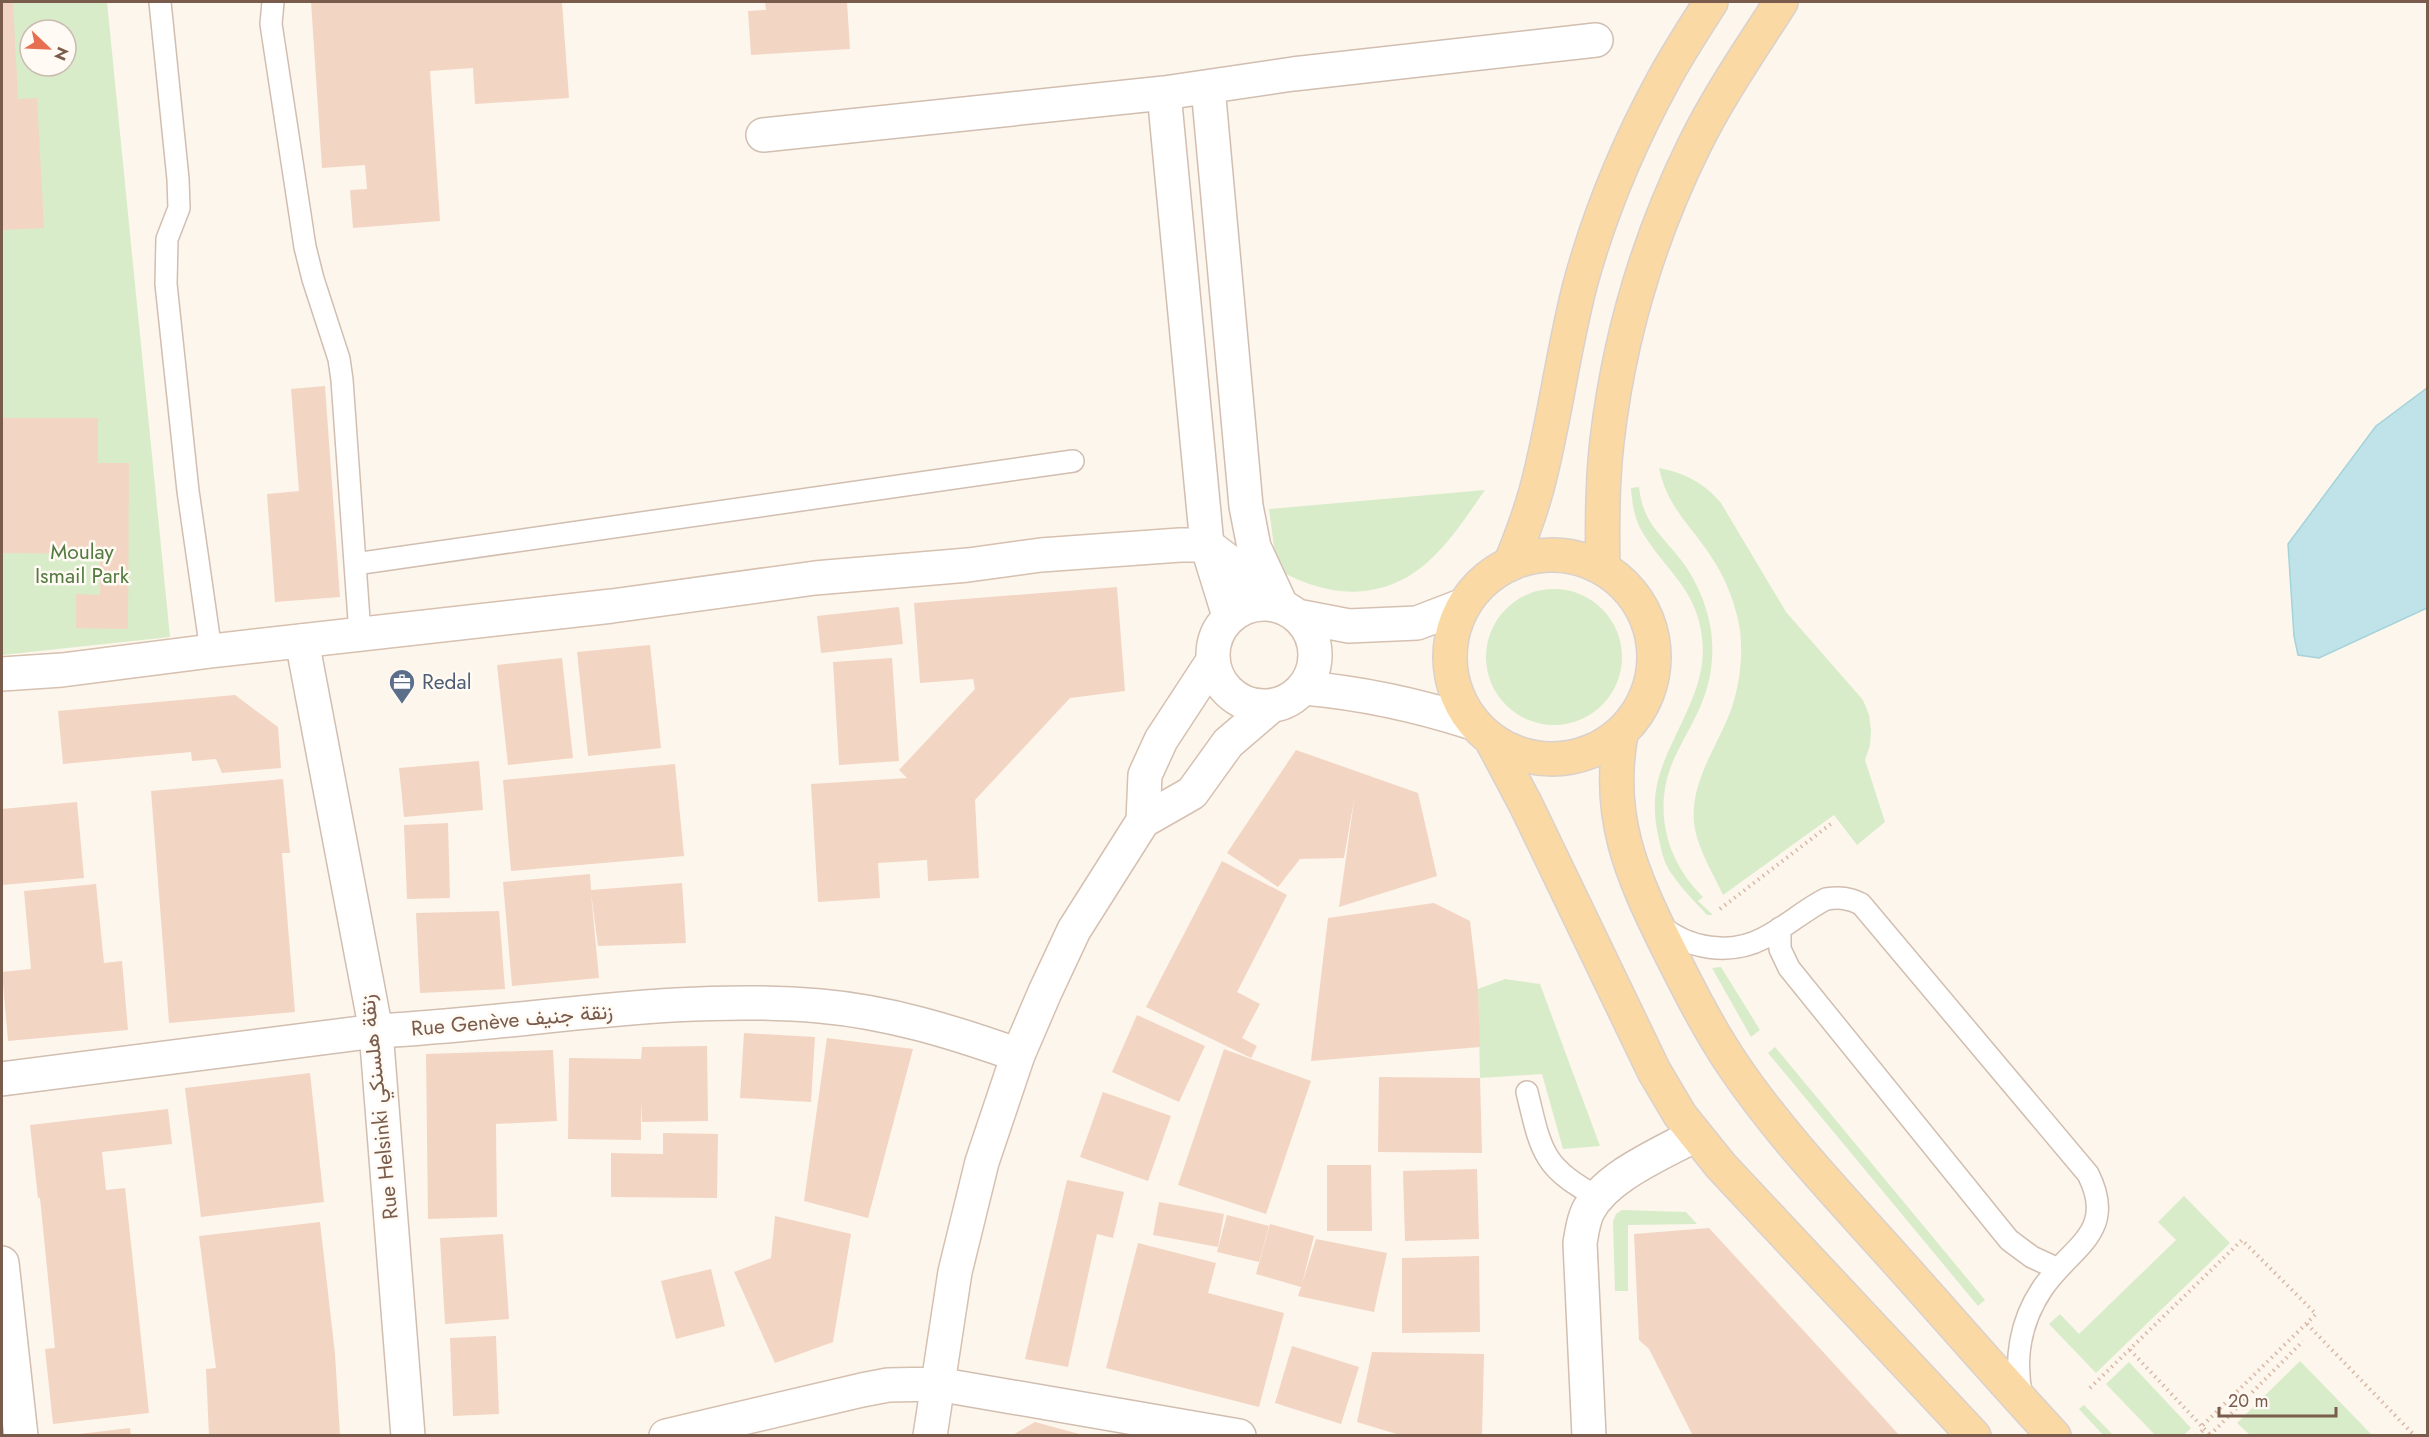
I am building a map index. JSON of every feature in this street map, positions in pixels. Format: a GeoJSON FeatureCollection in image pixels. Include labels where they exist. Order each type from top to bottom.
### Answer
{"type":"FeatureCollection","features":[{"type":"Feature","properties":{"kind":"main road"},"geometry":{"type":"LineString","coordinates":[[1511,562],[1528,519],[1541,473],[1568,334],[1581,283],[1604,214],[1631,146],[1664,79],[1711,2]]}},
{"type":"Feature","properties":{"kind":"main road"},"geometry":{"type":"LineString","coordinates":[[1602,568],[1606,442],[1629,319],[1646,260],[1668,201],[1695,144],[1725,89],[1781,2]]}},
{"type":"Feature","properties":{"kind":"main road"},"geometry":{"type":"LineString","coordinates":[[1483,732],[1516,754],[1544,760],[1572,759],[1598,750],[1621,734],[1641,708],[1653,678],[1654,646],[1646,615],[1628,588],[1602,568],[1584,559],[1564,555],[1543,555],[1511,562],[1484,580],[1464,605],[1452,635],[1450,666],[1457,696],[1483,732],[1526,805],[1654,1071],[1695,1135],[1720,1166],[1974,1436]]}},
{"type":"Feature","properties":{"kind":"main road"},"geometry":{"type":"LineString","coordinates":[[1621,734],[1616,778],[1618,815],[1623,841],[1653,919],[1704,1017],[1733,1065],[1797,1149],[2054,1436]]}},
{"type":"Feature","properties":{"kind":"street"},"geometry":{"type":"LineString","coordinates":[[763,135],[1164,93],[1293,74],[1596,40]]}},
{"type":"Feature","properties":{"kind":"street"},"geometry":{"type":"LineString","coordinates":[[1208,87],[1246,506],[1254,547],[1281,609]]}},
{"type":"Feature","properties":{"kind":"street"},"geometry":{"type":"LineString","coordinates":[[1164,93],[1207,545],[1230,616]]}},
{"type":"Feature","properties":{"kind":"street"},"geometry":{"type":"LineString","coordinates":[[2,674],[62,670],[612,606],[815,578],[968,565],[1041,555],[1207,545],[1236,567],[1281,609],[1307,628],[1314,643],[1315,659],[1311,675],[1304,688],[1294,698],[1270,707],[1228,743],[1192,793],[1143,821],[1074,930],[1018,1055],[982,1162],[955,1272],[930,1436]]}},
{"type":"Feature","properties":{"kind":"street"},"geometry":{"type":"LineString","coordinates":[[1270,707],[1254,706],[1232,696],[1217,678],[1212,662],[1213,645],[1219,629],[1230,616],[1240,609],[1281,609],[1349,626],[1417,623],[1464,605]]}},
{"type":"Feature","properties":{"kind":"street","name":"Rue Helsinki زنقة هلسنكي"},"geometry":{"type":"LineString","coordinates":[[302,641],[376,1031],[408,1436]]}},
{"type":"Feature","properties":{"kind":"street"},"geometry":{"type":"LineString","coordinates":[[1143,821],[1145,775],[1161,740],[1212,662]]}},
{"type":"Feature","properties":{"kind":"street"},"geometry":{"type":"LineString","coordinates":[[1304,688],[1382,698],[1428,709],[1483,732]]}},
{"type":"Feature","properties":{"kind":"street","name":"Rue Genève زنقة جنيف"},"geometry":{"type":"LineString","coordinates":[[2,1079],[376,1031],[423,1029],[659,1005],[761,1003],[821,1006],[889,1016],[947,1030],[1018,1055]]}},
{"type":"Feature","properties":{"kind":"street"},"geometry":{"type":"LineString","coordinates":[[1588,1436],[1580,1243],[1589,1211],[1609,1185],[1695,1135]]}},
{"type":"Feature","properties":{"kind":"street"},"geometry":{"type":"LineString","coordinates":[[2,1263],[21,1436]]}},
{"type":"Feature","properties":{"kind":"street"},"geometry":{"type":"LineString","coordinates":[[666,1436],[879,1387],[937,1384],[1239,1436]]}},
{"type":"Feature","properties":{"kind":"lane"},"geometry":{"type":"LineString","coordinates":[[160,2],[179,208],[167,239],[166,284],[188,491],[211,651]]}},
{"type":"Feature","properties":{"kind":"lane"},"geometry":{"type":"LineString","coordinates":[[273,2],[271,24],[305,247],[319,300],[339,359],[360,634]]}},
{"type":"Feature","properties":{"kind":"lane"},"geometry":{"type":"LineString","coordinates":[[355,564],[1073,461]]}},
{"type":"Feature","properties":{"kind":"lane"},"geometry":{"type":"LineString","coordinates":[[1653,919],[1681,940],[1714,948],[1732,948],[1763,939],[1826,899],[1850,898],[1861,904],[2088,1174],[2099,1203],[2097,1219],[2082,1247],[2058,1269],[2032,1306],[2024,1326],[2018,1364],[2023,1402]]}},
{"type":"Feature","properties":{"kind":"lane"},"geometry":{"type":"LineString","coordinates":[[1780,928],[1780,950],[1789,968],[1995,1222],[2020,1249],[2044,1264],[2058,1269]]}},
{"type":"Feature","properties":{"kind":"lane"},"geometry":{"type":"LineString","coordinates":[[1527,1092],[1540,1146],[1546,1155],[1564,1176],[1598,1197]]}},
{"type":"Feature","properties":{"kind":"path"},"geometry":{"type":"LineString","coordinates":[[1720,909],[1832,823]]}},
{"type":"Feature","properties":{"kind":"path"},"geometry":{"type":"LineString","coordinates":[[2090,1389],[2242,1240],[2316,1314],[2203,1427],[2197,1436]]}},
{"type":"Feature","properties":{"kind":"path"},"geometry":{"type":"LineString","coordinates":[[2307,1324],[2415,1436]]}},
{"type":"Feature","properties":{"kind":"path"},"geometry":{"type":"LineString","coordinates":[[2130,1350],[2211,1435],[2303,1341]]}},
{"type":"Feature","properties":{"kind":"green space","name":"Moulay Ismail Park"},"geometry":{"type":"Polygon","coordinates":[[[2,2],[107,2],[170,637],[2,655],[2,2]]]}},
{"type":"Feature","properties":{"kind":"green space"},"geometry":{"type":"Polygon","coordinates":[[[1659,468],[1693,480],[1721,503],[1786,612],[1863,700],[1869,715],[1870,745],[1865,760],[1885,822],[1857,845],[1834,815],[1723,895],[1698,842],[1694,823],[1694,807],[1701,777],[1735,698],[1741,659],[1740,630],[1733,602],[1722,575],[1674,506],[1659,468]]]}},
{"type":"Feature","properties":{"kind":"green space"},"geometry":{"type":"Polygon","coordinates":[[[1639,487],[1644,510],[1660,535],[1688,570],[1700,593],[1709,619],[1712,658],[1708,686],[1667,778],[1664,815],[1666,833],[1680,867],[1703,897],[1698,901],[1713,915],[1707,915],[1668,869],[1655,818],[1659,776],[1695,691],[1701,671],[1703,649],[1699,620],[1686,591],[1649,542],[1638,523],[1631,488],[1639,487]]]}},
{"type":"Feature","properties":{"kind":"green space"},"geometry":{"type":"Polygon","coordinates":[[[1485,490],[1444,546],[1419,569],[1400,581],[1381,588],[1340,591],[1298,580],[1277,569],[1269,509],[1485,490]]]}},
{"type":"Feature","properties":{"kind":"green space"},"geometry":{"type":"Polygon","coordinates":[[[1554,589],[1580,595],[1602,609],[1616,631],[1622,657],[1616,683],[1602,705],[1580,719],[1554,725],[1528,719],[1506,705],[1492,683],[1486,657],[1492,631],[1506,609],[1528,595],[1554,589]]]}},
{"type":"Feature","properties":{"kind":"green space"},"geometry":{"type":"Polygon","coordinates":[[[1721,967],[1760,1030],[1751,1037],[1712,968],[1721,967]]]}},
{"type":"Feature","properties":{"kind":"green space"},"geometry":{"type":"Polygon","coordinates":[[[1505,979],[1540,984],[1600,1146],[1563,1149],[1542,1074],[1480,1078],[1478,989],[1505,979]]]}},
{"type":"Feature","properties":{"kind":"green space"},"geometry":{"type":"Polygon","coordinates":[[[1775,1047],[1985,1300],[1978,1306],[1768,1053],[1775,1047]]]}},
{"type":"Feature","properties":{"kind":"green space"},"geometry":{"type":"Polygon","coordinates":[[[2184,1196],[2230,1243],[2096,1373],[2049,1324],[2060,1314],[2079,1334],[2176,1240],[2158,1222],[2184,1196]]]}},
{"type":"Feature","properties":{"kind":"green space"},"geometry":{"type":"Polygon","coordinates":[[[1622,1210],[1686,1212],[1697,1224],[1628,1225],[1628,1291],[1615,1291],[1613,1221],[1616,1214],[1622,1210]]]}},
{"type":"Feature","properties":{"kind":"green space"},"geometry":{"type":"Polygon","coordinates":[[[2300,1361],[2372,1435],[2250,1435],[2237,1423],[2300,1361]]]}},
{"type":"Feature","properties":{"kind":"green space"},"geometry":{"type":"Polygon","coordinates":[[[2129,1362],[2191,1428],[2184,1435],[2155,1435],[2106,1384],[2129,1362]]]}},
{"type":"Feature","properties":{"kind":"green space"},"geometry":{"type":"Polygon","coordinates":[[[2084,1405],[2113,1435],[2103,1435],[2079,1409],[2084,1405]]]}},
{"type":"Feature","properties":{"kind":"water"},"geometry":{"type":"Polygon","coordinates":[[[2427,388],[2427,608],[2319,658],[2298,655],[2294,636],[2288,544],[2376,426],[2427,388]]]}},
{"type":"Feature","properties":{"kind":"building"},"geometry":{"type":"Polygon","coordinates":[[[2,2],[13,2],[18,99],[37,98],[44,228],[2,230],[2,2]]]}},
{"type":"Feature","properties":{"kind":"building"},"geometry":{"type":"Polygon","coordinates":[[[311,2],[562,2],[569,98],[475,104],[473,68],[430,71],[440,221],[353,228],[350,190],[367,189],[365,165],[322,168],[311,2]]]}},
{"type":"Feature","properties":{"kind":"building"},"geometry":{"type":"Polygon","coordinates":[[[765,2],[847,2],[850,49],[751,55],[748,11],[766,10],[765,2]]]}},
{"type":"Feature","properties":{"kind":"building"},"geometry":{"type":"Polygon","coordinates":[[[325,386],[340,597],[275,602],[267,494],[299,491],[291,389],[325,386]]]}},
{"type":"Feature","properties":{"kind":"building"},"geometry":{"type":"Polygon","coordinates":[[[2,418],[98,418],[98,463],[129,463],[128,629],[76,628],[76,594],[100,595],[100,554],[2,553],[2,418]]]}},
{"type":"Feature","properties":{"kind":"building"},"geometry":{"type":"Polygon","coordinates":[[[1117,587],[1125,691],[1070,698],[975,800],[979,878],[928,881],[927,860],[878,863],[880,898],[818,902],[811,784],[907,778],[899,770],[975,689],[973,679],[920,683],[914,603],[1117,587]]]}},
{"type":"Feature","properties":{"kind":"building"},"geometry":{"type":"Polygon","coordinates":[[[899,607],[903,644],[821,653],[817,616],[899,607]]]}},
{"type":"Feature","properties":{"kind":"building"},"geometry":{"type":"Polygon","coordinates":[[[650,645],[661,748],[588,756],[577,652],[650,645]]]}},
{"type":"Feature","properties":{"kind":"building"},"geometry":{"type":"Polygon","coordinates":[[[562,658],[573,758],[508,765],[497,665],[562,658]]]}},
{"type":"Feature","properties":{"kind":"building"},"geometry":{"type":"Polygon","coordinates":[[[892,658],[899,761],[839,765],[833,662],[892,658]]]}},
{"type":"Feature","properties":{"kind":"building"},"geometry":{"type":"Polygon","coordinates":[[[235,695],[278,727],[281,768],[222,773],[216,759],[192,761],[191,752],[63,764],[58,711],[235,695]]]}},
{"type":"Feature","properties":{"kind":"building"},"geometry":{"type":"Polygon","coordinates":[[[1296,750],[1418,793],[1437,876],[1339,907],[1355,794],[1344,858],[1300,859],[1278,887],[1227,853],[1296,750]]]}},
{"type":"Feature","properties":{"kind":"building"},"geometry":{"type":"Polygon","coordinates":[[[479,761],[483,810],[404,817],[399,768],[479,761]]]}},
{"type":"Feature","properties":{"kind":"building"},"geometry":{"type":"Polygon","coordinates":[[[675,764],[684,856],[511,871],[503,780],[675,764]]]}},
{"type":"Feature","properties":{"kind":"building"},"geometry":{"type":"Polygon","coordinates":[[[283,779],[290,853],[282,853],[295,1012],[169,1023],[151,791],[283,779]]]}},
{"type":"Feature","properties":{"kind":"building"},"geometry":{"type":"Polygon","coordinates":[[[77,802],[84,878],[2,885],[2,809],[77,802]]]}},
{"type":"Feature","properties":{"kind":"building"},"geometry":{"type":"Polygon","coordinates":[[[448,823],[450,898],[407,899],[404,825],[448,823]]]}},
{"type":"Feature","properties":{"kind":"building"},"geometry":{"type":"Polygon","coordinates":[[[1222,861],[1287,895],[1237,992],[1260,1004],[1242,1038],[1257,1046],[1251,1058],[1146,1007],[1222,861]]]}},
{"type":"Feature","properties":{"kind":"building"},"geometry":{"type":"Polygon","coordinates":[[[590,874],[591,890],[682,883],[686,943],[598,946],[591,893],[599,978],[512,986],[503,882],[590,874]]]}},
{"type":"Feature","properties":{"kind":"building"},"geometry":{"type":"Polygon","coordinates":[[[96,884],[104,963],[122,961],[128,1030],[8,1041],[2,972],[31,969],[24,891],[96,884]]]}},
{"type":"Feature","properties":{"kind":"building"},"geometry":{"type":"Polygon","coordinates":[[[1434,903],[1470,921],[1478,989],[1480,1047],[1311,1061],[1328,918],[1434,903]]]}},
{"type":"Feature","properties":{"kind":"building"},"geometry":{"type":"Polygon","coordinates":[[[499,911],[505,989],[420,993],[416,913],[499,911]]]}},
{"type":"Feature","properties":{"kind":"building"},"geometry":{"type":"Polygon","coordinates":[[[1137,1015],[1205,1046],[1179,1102],[1112,1072],[1137,1015]]]}},
{"type":"Feature","properties":{"kind":"building"},"geometry":{"type":"Polygon","coordinates":[[[744,1033],[815,1037],[811,1102],[740,1098],[744,1033]]]}},
{"type":"Feature","properties":{"kind":"building"},"geometry":{"type":"Polygon","coordinates":[[[827,1038],[913,1049],[868,1218],[804,1201],[827,1038]]]}},
{"type":"Feature","properties":{"kind":"building"},"geometry":{"type":"Polygon","coordinates":[[[707,1046],[708,1121],[642,1122],[641,1099],[641,1140],[568,1139],[569,1058],[641,1059],[642,1047],[707,1046]]]}},
{"type":"Feature","properties":{"kind":"building"},"geometry":{"type":"Polygon","coordinates":[[[1224,1049],[1311,1081],[1266,1214],[1178,1185],[1224,1049]]]}},
{"type":"Feature","properties":{"kind":"building"},"geometry":{"type":"Polygon","coordinates":[[[553,1050],[557,1121],[496,1124],[497,1217],[428,1219],[426,1054],[553,1050]]]}},
{"type":"Feature","properties":{"kind":"building"},"geometry":{"type":"Polygon","coordinates":[[[310,1073],[324,1202],[201,1217],[185,1088],[310,1073]]]}},
{"type":"Feature","properties":{"kind":"building"},"geometry":{"type":"Polygon","coordinates":[[[1379,1077],[1480,1078],[1482,1153],[1378,1152],[1379,1077]]]}},
{"type":"Feature","properties":{"kind":"building"},"geometry":{"type":"Polygon","coordinates":[[[1103,1092],[1171,1116],[1148,1181],[1080,1157],[1103,1092]]]}},
{"type":"Feature","properties":{"kind":"building"},"geometry":{"type":"Polygon","coordinates":[[[168,1109],[172,1144],[102,1152],[106,1190],[125,1188],[149,1413],[53,1424],[45,1349],[55,1348],[40,1198],[38,1198],[30,1125],[168,1109]]]}},
{"type":"Feature","properties":{"kind":"building"},"geometry":{"type":"Polygon","coordinates":[[[663,1133],[718,1134],[717,1198],[611,1197],[611,1153],[663,1154],[663,1133]]]}},
{"type":"Feature","properties":{"kind":"building"},"geometry":{"type":"Polygon","coordinates":[[[1327,1165],[1371,1165],[1372,1231],[1327,1231],[1327,1165]]]}},
{"type":"Feature","properties":{"kind":"building"},"geometry":{"type":"Polygon","coordinates":[[[1477,1169],[1479,1239],[1405,1241],[1403,1171],[1477,1169]]]}},
{"type":"Feature","properties":{"kind":"building"},"geometry":{"type":"Polygon","coordinates":[[[1067,1180],[1124,1192],[1113,1238],[1097,1234],[1068,1367],[1025,1359],[1067,1180]]]}},
{"type":"Feature","properties":{"kind":"building"},"geometry":{"type":"Polygon","coordinates":[[[1159,1202],[1224,1214],[1218,1247],[1153,1235],[1159,1202]]]}},
{"type":"Feature","properties":{"kind":"building"},"geometry":{"type":"Polygon","coordinates":[[[1227,1215],[1269,1226],[1259,1262],[1217,1252],[1227,1215]]]}},
{"type":"Feature","properties":{"kind":"building"},"geometry":{"type":"Polygon","coordinates":[[[775,1216],[851,1234],[833,1342],[775,1363],[734,1272],[771,1258],[775,1216]]]}},
{"type":"Feature","properties":{"kind":"building"},"geometry":{"type":"Polygon","coordinates":[[[320,1222],[335,1354],[340,1436],[209,1436],[206,1369],[216,1368],[199,1236],[320,1222]]]}},
{"type":"Feature","properties":{"kind":"building"},"geometry":{"type":"Polygon","coordinates":[[[1270,1224],[1314,1236],[1302,1284],[1316,1239],[1387,1253],[1374,1312],[1298,1296],[1301,1287],[1256,1274],[1270,1224]]]}},
{"type":"Feature","properties":{"kind":"building"},"geometry":{"type":"Polygon","coordinates":[[[1709,1228],[1900,1436],[1693,1436],[1649,1349],[1639,1340],[1634,1234],[1709,1228]]]}},
{"type":"Feature","properties":{"kind":"building"},"geometry":{"type":"Polygon","coordinates":[[[503,1234],[509,1319],[445,1324],[440,1238],[503,1234]]]}},
{"type":"Feature","properties":{"kind":"building"},"geometry":{"type":"Polygon","coordinates":[[[1138,1243],[1216,1263],[1208,1293],[1284,1313],[1259,1407],[1106,1368],[1138,1243]]]}},
{"type":"Feature","properties":{"kind":"building"},"geometry":{"type":"Polygon","coordinates":[[[1479,1256],[1480,1332],[1402,1333],[1402,1258],[1479,1256]]]}},
{"type":"Feature","properties":{"kind":"building"},"geometry":{"type":"Polygon","coordinates":[[[711,1269],[725,1326],[676,1339],[661,1281],[711,1269]]]}},
{"type":"Feature","properties":{"kind":"building"},"geometry":{"type":"Polygon","coordinates":[[[496,1336],[499,1414],[453,1416],[450,1338],[496,1336]]]}},
{"type":"Feature","properties":{"kind":"building"},"geometry":{"type":"Polygon","coordinates":[[[1292,1346],[1359,1367],[1341,1424],[1275,1403],[1292,1346]]]}},
{"type":"Feature","properties":{"kind":"building"},"geometry":{"type":"Polygon","coordinates":[[[1372,1352],[1484,1354],[1482,1436],[1403,1436],[1357,1422],[1372,1352]]]}},
{"type":"Feature","properties":{"kind":"building"},"geometry":{"type":"Polygon","coordinates":[[[1035,1422],[1083,1435],[1083,1436],[1011,1436],[1035,1422]]]}},
{"type":"Feature","properties":{"kind":"building"},"geometry":{"type":"Polygon","coordinates":[[[130,1428],[131,1436],[79,1436],[79,1434],[130,1428]]]}},
{"type":"Feature","properties":{"kind":"place","name":"Redal"},"geometry":{"type":"Point","coordinates":[402,705]}}]}
